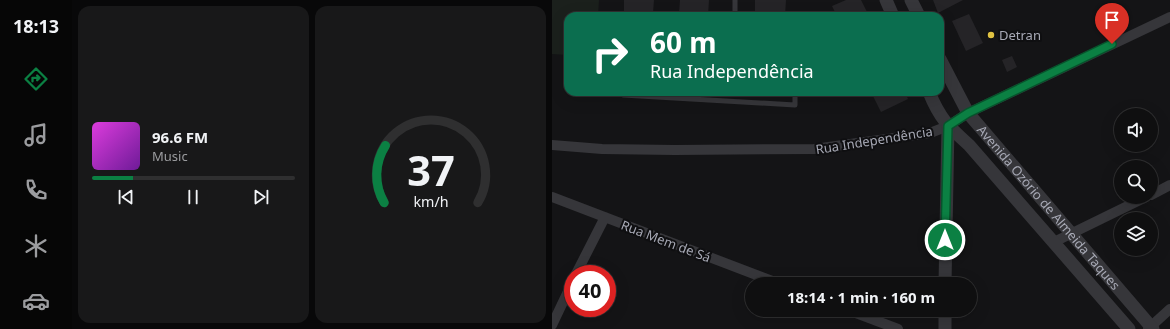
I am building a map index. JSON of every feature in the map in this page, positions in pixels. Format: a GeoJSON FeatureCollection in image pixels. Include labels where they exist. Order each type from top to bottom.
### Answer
{"type":"FeatureCollection","features":[{"type":"Feature","properties":{"kind":"street"},"geometry":{"type":"LineString","coordinates":[[886,0],[891,12]]}},
{"type":"Feature","properties":{"kind":"street"},"geometry":{"type":"LineString","coordinates":[[911,0],[917,12]]}},
{"type":"Feature","properties":{"kind":"street","name":"Rua Independência"},"geometry":{"type":"LineString","coordinates":[[552,145],[602,149],[667,150],[814,149],[930,133],[948,126],[968,113],[1170,17]]}},
{"type":"Feature","properties":{"kind":"street","name":"Avenida Ozório de Almeida Taques"},"geometry":{"type":"LineString","coordinates":[[944,67],[968,113],[1151,328]]}},
{"type":"Feature","properties":{"kind":"street","name":"Avenida Ozório de Almeida Taques"},"geometry":{"type":"LineString","coordinates":[[931,96],[938,113],[948,126],[969,145],[1129,329]]}},
{"type":"Feature","properties":{"kind":"street"},"geometry":{"type":"LineString","coordinates":[[945,277],[948,126]]}},
{"type":"Feature","properties":{"kind":"street"},"geometry":{"type":"LineString","coordinates":[[1158,191],[1170,185]]}},
{"type":"Feature","properties":{"kind":"street","name":"Rua Mem de Sá"},"geometry":{"type":"LineString","coordinates":[[552,197],[762,277]]}},
{"type":"Feature","properties":{"kind":"street"},"geometry":{"type":"LineString","coordinates":[[1054,242],[1132,204]]}},
{"type":"Feature","properties":{"kind":"street"},"geometry":{"type":"LineString","coordinates":[[581,265],[605,217]]}},
{"type":"Feature","properties":{"kind":"street"},"geometry":{"type":"LineString","coordinates":[[552,325],[564,300]]}},
{"type":"Feature","properties":{"kind":"street"},"geometry":{"type":"LineString","coordinates":[[1151,328],[1170,309]]}},
{"type":"Feature","properties":{"kind":"street"},"geometry":{"type":"LineString","coordinates":[[866,317],[898,329]]}},
{"type":"Feature","properties":{"kind":"street"},"geometry":{"type":"LineString","coordinates":[[945,317],[945,329]]}},
{"type":"Feature","properties":{"kind":"lane"},"geometry":{"type":"LineString","coordinates":[[735,0],[735,12]]}},
{"type":"Feature","properties":{"kind":"lane"},"geometry":{"type":"LineString","coordinates":[[640,96],[794,105],[795,96]]}},
{"type":"Feature","properties":{"kind":"shaded area"},"geometry":{"type":"Polygon","coordinates":[[[552,0],[599,0],[598,12],[564,12],[564,55],[552,54],[552,0]]]}},
{"type":"Feature","properties":{"kind":"building"},"geometry":{"type":"Polygon","coordinates":[[[624,0],[654,0],[653,12],[624,12],[624,0]]]}},
{"type":"Feature","properties":{"kind":"building"},"geometry":{"type":"Polygon","coordinates":[[[680,0],[709,0],[708,12],[679,12],[680,0]]]}},
{"type":"Feature","properties":{"kind":"building"},"geometry":{"type":"Polygon","coordinates":[[[755,0],[786,0],[785,12],[755,12],[755,0]]]}},
{"type":"Feature","properties":{"kind":"building"},"geometry":{"type":"Polygon","coordinates":[[[846,0],[861,0],[867,12],[835,12],[832,6],[846,0]]]}},
{"type":"Feature","properties":{"kind":"building"},"geometry":{"type":"Polygon","coordinates":[[[933,0],[963,0],[940,12],[938,12],[933,0]]]}},
{"type":"Feature","properties":{"kind":"building"},"geometry":{"type":"Polygon","coordinates":[[[969,14],[983,43],[966,51],[952,21],[969,14]]]}},
{"type":"Feature","properties":{"kind":"building"},"geometry":{"type":"Polygon","coordinates":[[[1012,56],[1017,67],[1007,72],[1002,60],[1012,56]]]}},
{"type":"Feature","properties":{"kind":"building"},"geometry":{"type":"Polygon","coordinates":[[[873,96],[907,96],[908,99],[881,112],[873,96]]]}},
{"type":"Feature","properties":{"kind":"place","name":"Detran"},"geometry":{"type":"Point","coordinates":[991,35]}},
{"type":"Feature","properties":{"kind":"route"},"geometry":{"type":"LineString","coordinates":[[945,240],[946,151],[948,126],[968,113],[1112,44]]}}]}
